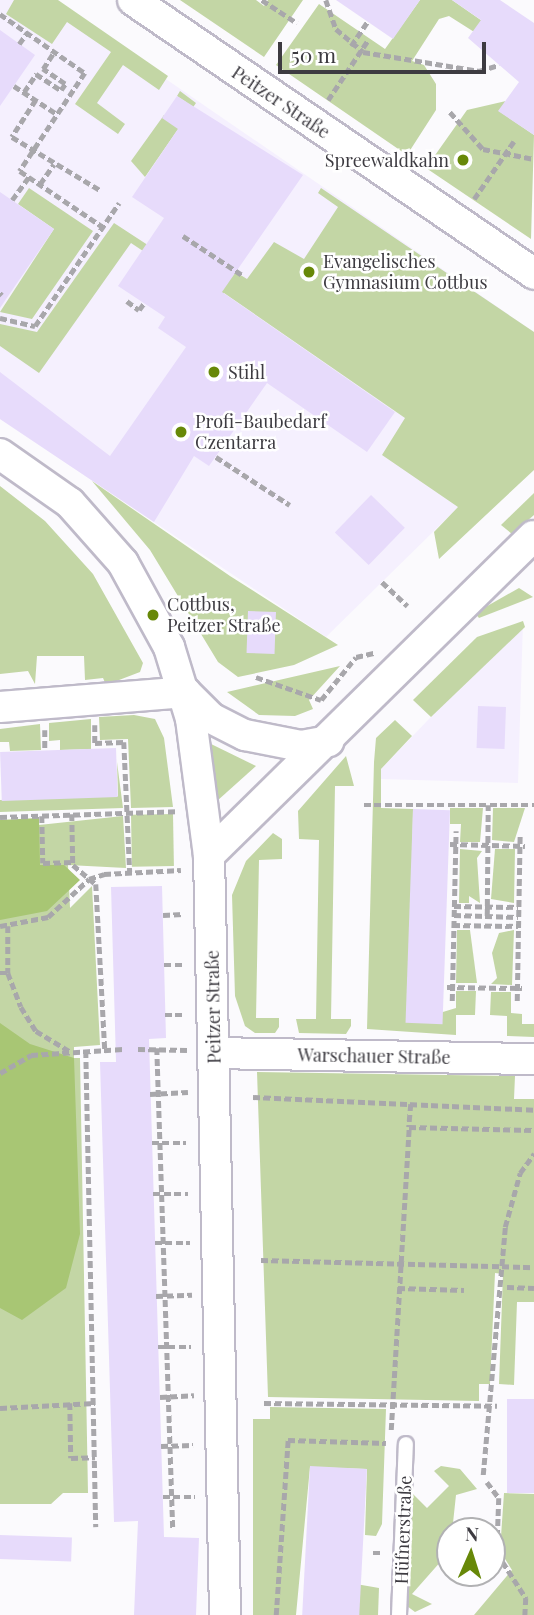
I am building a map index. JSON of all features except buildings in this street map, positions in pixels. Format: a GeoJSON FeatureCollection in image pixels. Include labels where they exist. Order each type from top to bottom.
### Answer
{"type":"FeatureCollection","features":[{"type":"Feature","properties":{"kind":"street","name":"Peitzer Straße"},"geometry":{"type":"LineString","coordinates":[[133,0],[534,274]]}},
{"type":"Feature","properties":{"kind":"street"},"geometry":{"type":"LineString","coordinates":[[0,454],[70,503],[123,564],[169,647],[185,692],[211,718],[245,735],[275,744],[329,741]]}},
{"type":"Feature","properties":{"kind":"street"},"geometry":{"type":"LineString","coordinates":[[209,855],[353,718],[534,536]]}},
{"type":"Feature","properties":{"kind":"street"},"geometry":{"type":"LineString","coordinates":[[492,580],[534,565]]}},
{"type":"Feature","properties":{"kind":"street","name":"Peitzer Straße"},"geometry":{"type":"LineString","coordinates":[[185,692],[209,855],[201,1052],[225,1615]]}},
{"type":"Feature","properties":{"kind":"street"},"geometry":{"type":"LineString","coordinates":[[0,707],[185,692]]}},
{"type":"Feature","properties":{"kind":"street","name":"Warschauer Straße"},"geometry":{"type":"LineString","coordinates":[[201,1052],[534,1059]]}},
{"type":"Feature","properties":{"kind":"lane","name":"Hüfnerstraße"},"geometry":{"type":"LineString","coordinates":[[398,1444],[399,1615]]}},
{"type":"Feature","properties":{"kind":"path"},"geometry":{"type":"LineString","coordinates":[[262,0],[297,23]]}},
{"type":"Feature","properties":{"kind":"path"},"geometry":{"type":"LineString","coordinates":[[326,0],[335,29],[351,46],[360,51],[479,71],[499,65]]}},
{"type":"Feature","properties":{"kind":"path"},"geometry":{"type":"LineString","coordinates":[[0,14],[85,73],[20,171],[103,227]]}},
{"type":"Feature","properties":{"kind":"path"},"geometry":{"type":"LineString","coordinates":[[351,46],[368,21]]}},
{"type":"Feature","properties":{"kind":"path"},"geometry":{"type":"LineString","coordinates":[[19,44],[27,33]]}},
{"type":"Feature","properties":{"kind":"path"},"geometry":{"type":"LineString","coordinates":[[327,100],[368,40]]}},
{"type":"Feature","properties":{"kind":"path"},"geometry":{"type":"LineString","coordinates":[[24,92],[36,74],[61,90],[65,84],[43,69],[54,51]]}},
{"type":"Feature","properties":{"kind":"path"},"geometry":{"type":"LineString","coordinates":[[14,86],[57,114]]}},
{"type":"Feature","properties":{"kind":"path"},"geometry":{"type":"LineString","coordinates":[[36,100],[12,137],[100,190]]}},
{"type":"Feature","properties":{"kind":"path"},"geometry":{"type":"LineString","coordinates":[[450,112],[471,141],[505,154],[534,159]]}},
{"type":"Feature","properties":{"kind":"path"},"geometry":{"type":"LineString","coordinates":[[474,200],[514,141]]}},
{"type":"Feature","properties":{"kind":"path"},"geometry":{"type":"LineString","coordinates":[[40,184],[54,164]]}},
{"type":"Feature","properties":{"kind":"path"},"geometry":{"type":"LineString","coordinates":[[12,200],[29,177]]}},
{"type":"Feature","properties":{"kind":"path"},"geometry":{"type":"LineString","coordinates":[[0,318],[35,326],[119,203]]}},
{"type":"Feature","properties":{"kind":"path"},"geometry":{"type":"LineString","coordinates":[[178,242],[184,234],[244,276]]}},
{"type":"Feature","properties":{"kind":"path"},"geometry":{"type":"LineString","coordinates":[[127,301],[139,310],[144,303]]}},
{"type":"Feature","properties":{"kind":"path"},"geometry":{"type":"LineString","coordinates":[[216,457],[290,505]]}},
{"type":"Feature","properties":{"kind":"path"},"geometry":{"type":"LineString","coordinates":[[382,582],[408,606]]}},
{"type":"Feature","properties":{"kind":"path"},"geometry":{"type":"LineString","coordinates":[[321,700],[356,657]]}},
{"type":"Feature","properties":{"kind":"path"},"geometry":{"type":"LineString","coordinates":[[256,677],[321,700],[353,718]]}},
{"type":"Feature","properties":{"kind":"path"},"geometry":{"type":"LineString","coordinates":[[95,713],[95,746],[124,742],[130,872]]}},
{"type":"Feature","properties":{"kind":"path"},"geometry":{"type":"LineString","coordinates":[[364,805],[534,805]]}},
{"type":"Feature","properties":{"kind":"path"},"geometry":{"type":"LineString","coordinates":[[487,916],[488,805]]}},
{"type":"Feature","properties":{"kind":"path"},"geometry":{"type":"LineString","coordinates":[[0,817],[181,810]]}},
{"type":"Feature","properties":{"kind":"path"},"geometry":{"type":"LineString","coordinates":[[72,814],[73,862],[96,884],[105,1050]]}},
{"type":"Feature","properties":{"kind":"path"},"geometry":{"type":"LineString","coordinates":[[42,816],[43,863],[73,862]]}},
{"type":"Feature","properties":{"kind":"path"},"geometry":{"type":"LineString","coordinates":[[452,1002],[452,860],[456,831]]}},
{"type":"Feature","properties":{"kind":"path"},"geometry":{"type":"LineString","coordinates":[[517,1001],[522,862],[520,833]]}},
{"type":"Feature","properties":{"kind":"path"},"geometry":{"type":"LineString","coordinates":[[450,845],[525,846]]}},
{"type":"Feature","properties":{"kind":"path"},"geometry":{"type":"LineString","coordinates":[[0,926],[48,918],[89,879],[130,872],[183,870]]}},
{"type":"Feature","properties":{"kind":"path"},"geometry":{"type":"LineString","coordinates":[[454,906],[520,903]]}},
{"type":"Feature","properties":{"kind":"path"},"geometry":{"type":"LineString","coordinates":[[163,915],[184,914]]}},
{"type":"Feature","properties":{"kind":"path"},"geometry":{"type":"LineString","coordinates":[[454,915],[518,917]]}},
{"type":"Feature","properties":{"kind":"path"},"geometry":{"type":"LineString","coordinates":[[8,926],[8,973],[36,1031],[71,1052]]}},
{"type":"Feature","properties":{"kind":"path"},"geometry":{"type":"LineString","coordinates":[[452,929],[518,926]]}},
{"type":"Feature","properties":{"kind":"path"},"geometry":{"type":"LineString","coordinates":[[164,965],[186,965]]}},
{"type":"Feature","properties":{"kind":"path"},"geometry":{"type":"LineString","coordinates":[[0,973],[8,973]]}},
{"type":"Feature","properties":{"kind":"path"},"geometry":{"type":"LineString","coordinates":[[447,987],[522,988]]}},
{"type":"Feature","properties":{"kind":"path"},"geometry":{"type":"LineString","coordinates":[[165,1015],[187,1015]]}},
{"type":"Feature","properties":{"kind":"path"},"geometry":{"type":"LineString","coordinates":[[157,1048],[175,1497],[173,1528]]}},
{"type":"Feature","properties":{"kind":"path"},"geometry":{"type":"LineString","coordinates":[[0,1073],[31,1055],[123,1049]]}},
{"type":"Feature","properties":{"kind":"path"},"geometry":{"type":"LineString","coordinates":[[138,1049],[201,1052]]}},
{"type":"Feature","properties":{"kind":"path"},"geometry":{"type":"LineString","coordinates":[[86,1051],[96,1527]]}},
{"type":"Feature","properties":{"kind":"path"},"geometry":{"type":"LineString","coordinates":[[150,1094],[189,1092]]}},
{"type":"Feature","properties":{"kind":"path"},"geometry":{"type":"LineString","coordinates":[[253,1097],[534,1110]]}},
{"type":"Feature","properties":{"kind":"path"},"geometry":{"type":"LineString","coordinates":[[392,1404],[411,1104]]}},
{"type":"Feature","properties":{"kind":"path"},"geometry":{"type":"LineString","coordinates":[[409,1127],[534,1130]]}},
{"type":"Feature","properties":{"kind":"path"},"geometry":{"type":"LineString","coordinates":[[152,1143],[191,1143]]}},
{"type":"Feature","properties":{"kind":"path"},"geometry":{"type":"LineString","coordinates":[[483,1475],[485,1406],[494,1388],[499,1266],[520,1173],[534,1154]]}},
{"type":"Feature","properties":{"kind":"path"},"geometry":{"type":"LineString","coordinates":[[153,1194],[192,1194]]}},
{"type":"Feature","properties":{"kind":"path"},"geometry":{"type":"LineString","coordinates":[[155,1243],[194,1243]]}},
{"type":"Feature","properties":{"kind":"path"},"geometry":{"type":"LineString","coordinates":[[261,1260],[534,1267]]}},
{"type":"Feature","properties":{"kind":"path"},"geometry":{"type":"LineString","coordinates":[[507,1287],[534,1288]]}},
{"type":"Feature","properties":{"kind":"path"},"geometry":{"type":"LineString","coordinates":[[398,1288],[464,1290]]}},
{"type":"Feature","properties":{"kind":"path"},"geometry":{"type":"LineString","coordinates":[[156,1296],[197,1294]]}},
{"type":"Feature","properties":{"kind":"path"},"geometry":{"type":"LineString","coordinates":[[158,1347],[199,1347]]}},
{"type":"Feature","properties":{"kind":"path"},"geometry":{"type":"LineString","coordinates":[[160,1397],[202,1395]]}},
{"type":"Feature","properties":{"kind":"path"},"geometry":{"type":"LineString","coordinates":[[70,1403],[71,1458],[96,1457]]}},
{"type":"Feature","properties":{"kind":"path"},"geometry":{"type":"LineString","coordinates":[[0,1408],[94,1403]]}},
{"type":"Feature","properties":{"kind":"path"},"geometry":{"type":"LineString","coordinates":[[264,1403],[497,1406]]}},
{"type":"Feature","properties":{"kind":"path"},"geometry":{"type":"LineString","coordinates":[[275,1615],[288,1440],[398,1444]]}},
{"type":"Feature","properties":{"kind":"path"},"geometry":{"type":"LineString","coordinates":[[161,1446],[173,1446]]}},
{"type":"Feature","properties":{"kind":"path"},"geometry":{"type":"LineString","coordinates":[[487,1482],[499,1498],[497,1553],[526,1598],[526,1615]]}},
{"type":"Feature","properties":{"kind":"path"},"geometry":{"type":"LineString","coordinates":[[163,1497],[175,1497]]}},
{"type":"Feature","properties":{"kind":"shaded area"},"geometry":{"type":"Polygon","coordinates":[[[0,0],[51,0],[534,332],[534,470],[491,475],[326,637],[0,419],[0,0]]]}},
{"type":"Feature","properties":{"kind":"shaded area"},"geometry":{"type":"Polygon","coordinates":[[[523,621],[518,783],[381,779],[381,769],[523,621]]]}},
{"type":"Feature","properties":{"kind":"green space"},"geometry":{"type":"Polygon","coordinates":[[[14,0],[58,0],[168,76],[159,90],[123,65],[97,103],[125,124],[118,134],[75,104],[111,52],[67,22],[52,44],[6,14],[14,0]]]}},
{"type":"Feature","properties":{"kind":"green space"},"geometry":{"type":"Polygon","coordinates":[[[180,0],[256,0],[264,6],[268,0],[303,0],[264,57],[180,0]]]}},
{"type":"Feature","properties":{"kind":"green space"},"geometry":{"type":"Polygon","coordinates":[[[420,0],[452,0],[508,39],[501,49],[449,16],[439,19],[412,61],[424,65],[436,84],[436,110],[407,155],[276,65],[319,4],[385,49],[420,0]]]}},
{"type":"Feature","properties":{"kind":"green space"},"geometry":{"type":"Polygon","coordinates":[[[180,91],[196,103],[145,177],[131,161],[164,115],[173,121],[186,102],[177,96],[180,91]]]}},
{"type":"Feature","properties":{"kind":"green space"},"geometry":{"type":"Polygon","coordinates":[[[506,101],[499,111],[534,135],[531,239],[426,168],[467,110],[506,101]]]}},
{"type":"Feature","properties":{"kind":"green space"},"geometry":{"type":"Polygon","coordinates":[[[29,188],[93,231],[32,319],[0,312],[54,229],[18,204],[29,188]]]}},
{"type":"Feature","properties":{"kind":"green space"},"geometry":{"type":"Polygon","coordinates":[[[321,188],[534,332],[534,470],[439,559],[434,532],[458,507],[382,455],[405,418],[224,293],[218,301],[131,243],[39,373],[0,346],[0,324],[37,332],[114,223],[183,268],[197,248],[247,279],[274,242],[304,259],[338,207],[318,193],[321,188]]]}},
{"type":"Feature","properties":{"kind":"green space"},"geometry":{"type":"Polygon","coordinates":[[[92,481],[230,576],[338,645],[294,665],[238,677],[218,662],[150,550],[92,481]]]}},
{"type":"Feature","properties":{"kind":"green space"},"geometry":{"type":"Polygon","coordinates":[[[0,486],[45,521],[93,574],[143,663],[140,672],[106,685],[103,678],[85,680],[84,656],[37,656],[35,684],[28,671],[0,674],[0,486]]]}},
{"type":"Feature","properties":{"kind":"green space"},"geometry":{"type":"Polygon","coordinates":[[[534,493],[534,515],[512,534],[501,525],[534,493]]]}},
{"type":"Feature","properties":{"kind":"green space"},"geometry":{"type":"Polygon","coordinates":[[[519,588],[533,597],[479,618],[475,613],[519,588]]]}},
{"type":"Feature","properties":{"kind":"green space"},"geometry":{"type":"Polygon","coordinates":[[[523,621],[525,627],[431,717],[413,700],[477,637],[523,621]]]}},
{"type":"Feature","properties":{"kind":"green space"},"geometry":{"type":"Polygon","coordinates":[[[340,666],[309,700],[313,709],[295,716],[259,715],[227,692],[340,666]]]}},
{"type":"Feature","properties":{"kind":"green space"},"geometry":{"type":"Polygon","coordinates":[[[134,715],[155,719],[164,738],[173,807],[131,808],[128,739],[100,740],[99,717],[134,715]]]}},
{"type":"Feature","properties":{"kind":"green space"},"geometry":{"type":"Polygon","coordinates":[[[91,719],[91,749],[60,750],[60,740],[49,741],[49,723],[91,719]]]}},
{"type":"Feature","properties":{"kind":"green space"},"geometry":{"type":"Polygon","coordinates":[[[395,720],[412,736],[381,769],[381,808],[413,809],[410,1022],[456,1008],[456,991],[476,991],[475,1015],[456,1015],[456,1035],[367,1029],[376,738],[395,720]]]}},
{"type":"Feature","properties":{"kind":"green space"},"geometry":{"type":"Polygon","coordinates":[[[40,724],[41,750],[10,751],[9,742],[0,742],[0,729],[40,724]]]}},
{"type":"Feature","properties":{"kind":"green space"},"geometry":{"type":"Polygon","coordinates":[[[209,743],[256,766],[217,801],[209,743]]]}},
{"type":"Feature","properties":{"kind":"green space"},"geometry":{"type":"Polygon","coordinates":[[[346,756],[354,786],[335,786],[331,1019],[351,1019],[351,1026],[346,1034],[299,1033],[296,1019],[316,1019],[319,840],[299,839],[298,811],[346,756]]]}},
{"type":"Feature","properties":{"kind":"green space"},"geometry":{"type":"Polygon","coordinates":[[[117,762],[123,808],[0,812],[0,800],[118,796],[117,762]]]}},
{"type":"Feature","properties":{"kind":"green space"},"geometry":{"type":"Polygon","coordinates":[[[450,808],[483,808],[480,842],[460,842],[461,824],[450,824],[450,808]]]}},
{"type":"Feature","properties":{"kind":"green space"},"geometry":{"type":"Polygon","coordinates":[[[493,808],[525,808],[514,842],[492,840],[493,808]]]}},
{"type":"Feature","properties":{"kind":"green space"},"geometry":{"type":"Polygon","coordinates":[[[173,814],[174,866],[132,867],[131,815],[173,814]]]}},
{"type":"Feature","properties":{"kind":"green space"},"geometry":{"type":"Polygon","coordinates":[[[123,816],[126,868],[68,865],[70,908],[92,886],[100,1045],[74,1047],[74,1058],[80,1058],[88,1493],[63,1493],[51,1504],[0,1504],[0,846],[39,844],[39,825],[123,816]]]}},
{"type":"Feature","properties":{"kind":"green space"},"geometry":{"type":"Polygon","coordinates":[[[39,818],[40,865],[64,865],[80,880],[47,911],[0,920],[0,820],[39,818]]]}},
{"type":"Feature","properties":{"kind":"green space"},"geometry":{"type":"Polygon","coordinates":[[[273,833],[282,839],[282,859],[259,860],[256,1018],[279,1018],[279,1027],[275,1033],[255,1033],[245,1026],[235,996],[232,895],[246,861],[273,833]]]}},
{"type":"Feature","properties":{"kind":"green space"},"geometry":{"type":"Polygon","coordinates":[[[460,849],[482,851],[477,858],[480,903],[469,896],[469,903],[459,903],[460,849]]]}},
{"type":"Feature","properties":{"kind":"green space"},"geometry":{"type":"Polygon","coordinates":[[[495,849],[515,849],[514,903],[491,899],[495,849]]]}},
{"type":"Feature","properties":{"kind":"green space"},"geometry":{"type":"Polygon","coordinates":[[[457,930],[470,930],[477,983],[456,983],[457,930]]]}},
{"type":"Feature","properties":{"kind":"green space"},"geometry":{"type":"Polygon","coordinates":[[[514,930],[512,985],[491,984],[497,978],[492,953],[499,933],[514,930]]]}},
{"type":"Feature","properties":{"kind":"green space"},"geometry":{"type":"Polygon","coordinates":[[[491,992],[511,992],[511,1013],[522,1014],[522,1024],[534,1024],[534,1037],[507,1036],[507,1016],[490,1015],[491,992]]]}},
{"type":"Feature","properties":{"kind":"green space"},"geometry":{"type":"Polygon","coordinates":[[[0,1023],[30,1044],[74,1058],[80,1234],[66,1288],[22,1320],[0,1308],[0,1023]]]}},
{"type":"Feature","properties":{"kind":"green space"},"geometry":{"type":"Polygon","coordinates":[[[257,1072],[515,1076],[514,1099],[534,1099],[534,1302],[517,1302],[514,1385],[499,1384],[503,1274],[495,1273],[490,1384],[479,1384],[479,1401],[268,1397],[257,1072]]]}},
{"type":"Feature","properties":{"kind":"green space"},"geometry":{"type":"Polygon","coordinates":[[[270,1407],[386,1409],[382,1524],[376,1536],[365,1535],[367,1469],[310,1467],[296,1615],[253,1615],[253,1419],[270,1419],[270,1407]]]}},
{"type":"Feature","properties":{"kind":"green space"},"geometry":{"type":"Polygon","coordinates":[[[441,1466],[460,1469],[477,1489],[456,1495],[454,1517],[436,1517],[436,1567],[412,1594],[432,1604],[415,1612],[407,1606],[412,1493],[427,1508],[449,1486],[434,1471],[441,1466]]]}},
{"type":"Feature","properties":{"kind":"green space"},"geometry":{"type":"Polygon","coordinates":[[[504,1493],[534,1494],[534,1615],[474,1615],[498,1587],[506,1587],[506,1577],[512,1570],[506,1560],[506,1517],[502,1517],[504,1493]]]}},
{"type":"Feature","properties":{"kind":"green space"},"geometry":{"type":"Polygon","coordinates":[[[356,1584],[379,1588],[378,1615],[354,1615],[356,1584]]]}},
{"type":"Feature","properties":{"kind":"place","name":"Spreewaldkahn"},"geometry":{"type":"Point","coordinates":[463,160]}},
{"type":"Feature","properties":{"kind":"place","name":"Evangelisches Gymnasium Cottbus"},"geometry":{"type":"Point","coordinates":[309,272]}},
{"type":"Feature","properties":{"kind":"place","name":"Stihl"},"geometry":{"type":"Point","coordinates":[214,372]}},
{"type":"Feature","properties":{"kind":"place","name":"Profi-Baubedarf Czentarra"},"geometry":{"type":"Point","coordinates":[181,432]}},
{"type":"Feature","properties":{"kind":"place","name":"Cottbus, Peitzer Straße"},"geometry":{"type":"Point","coordinates":[153,615]}}]}
